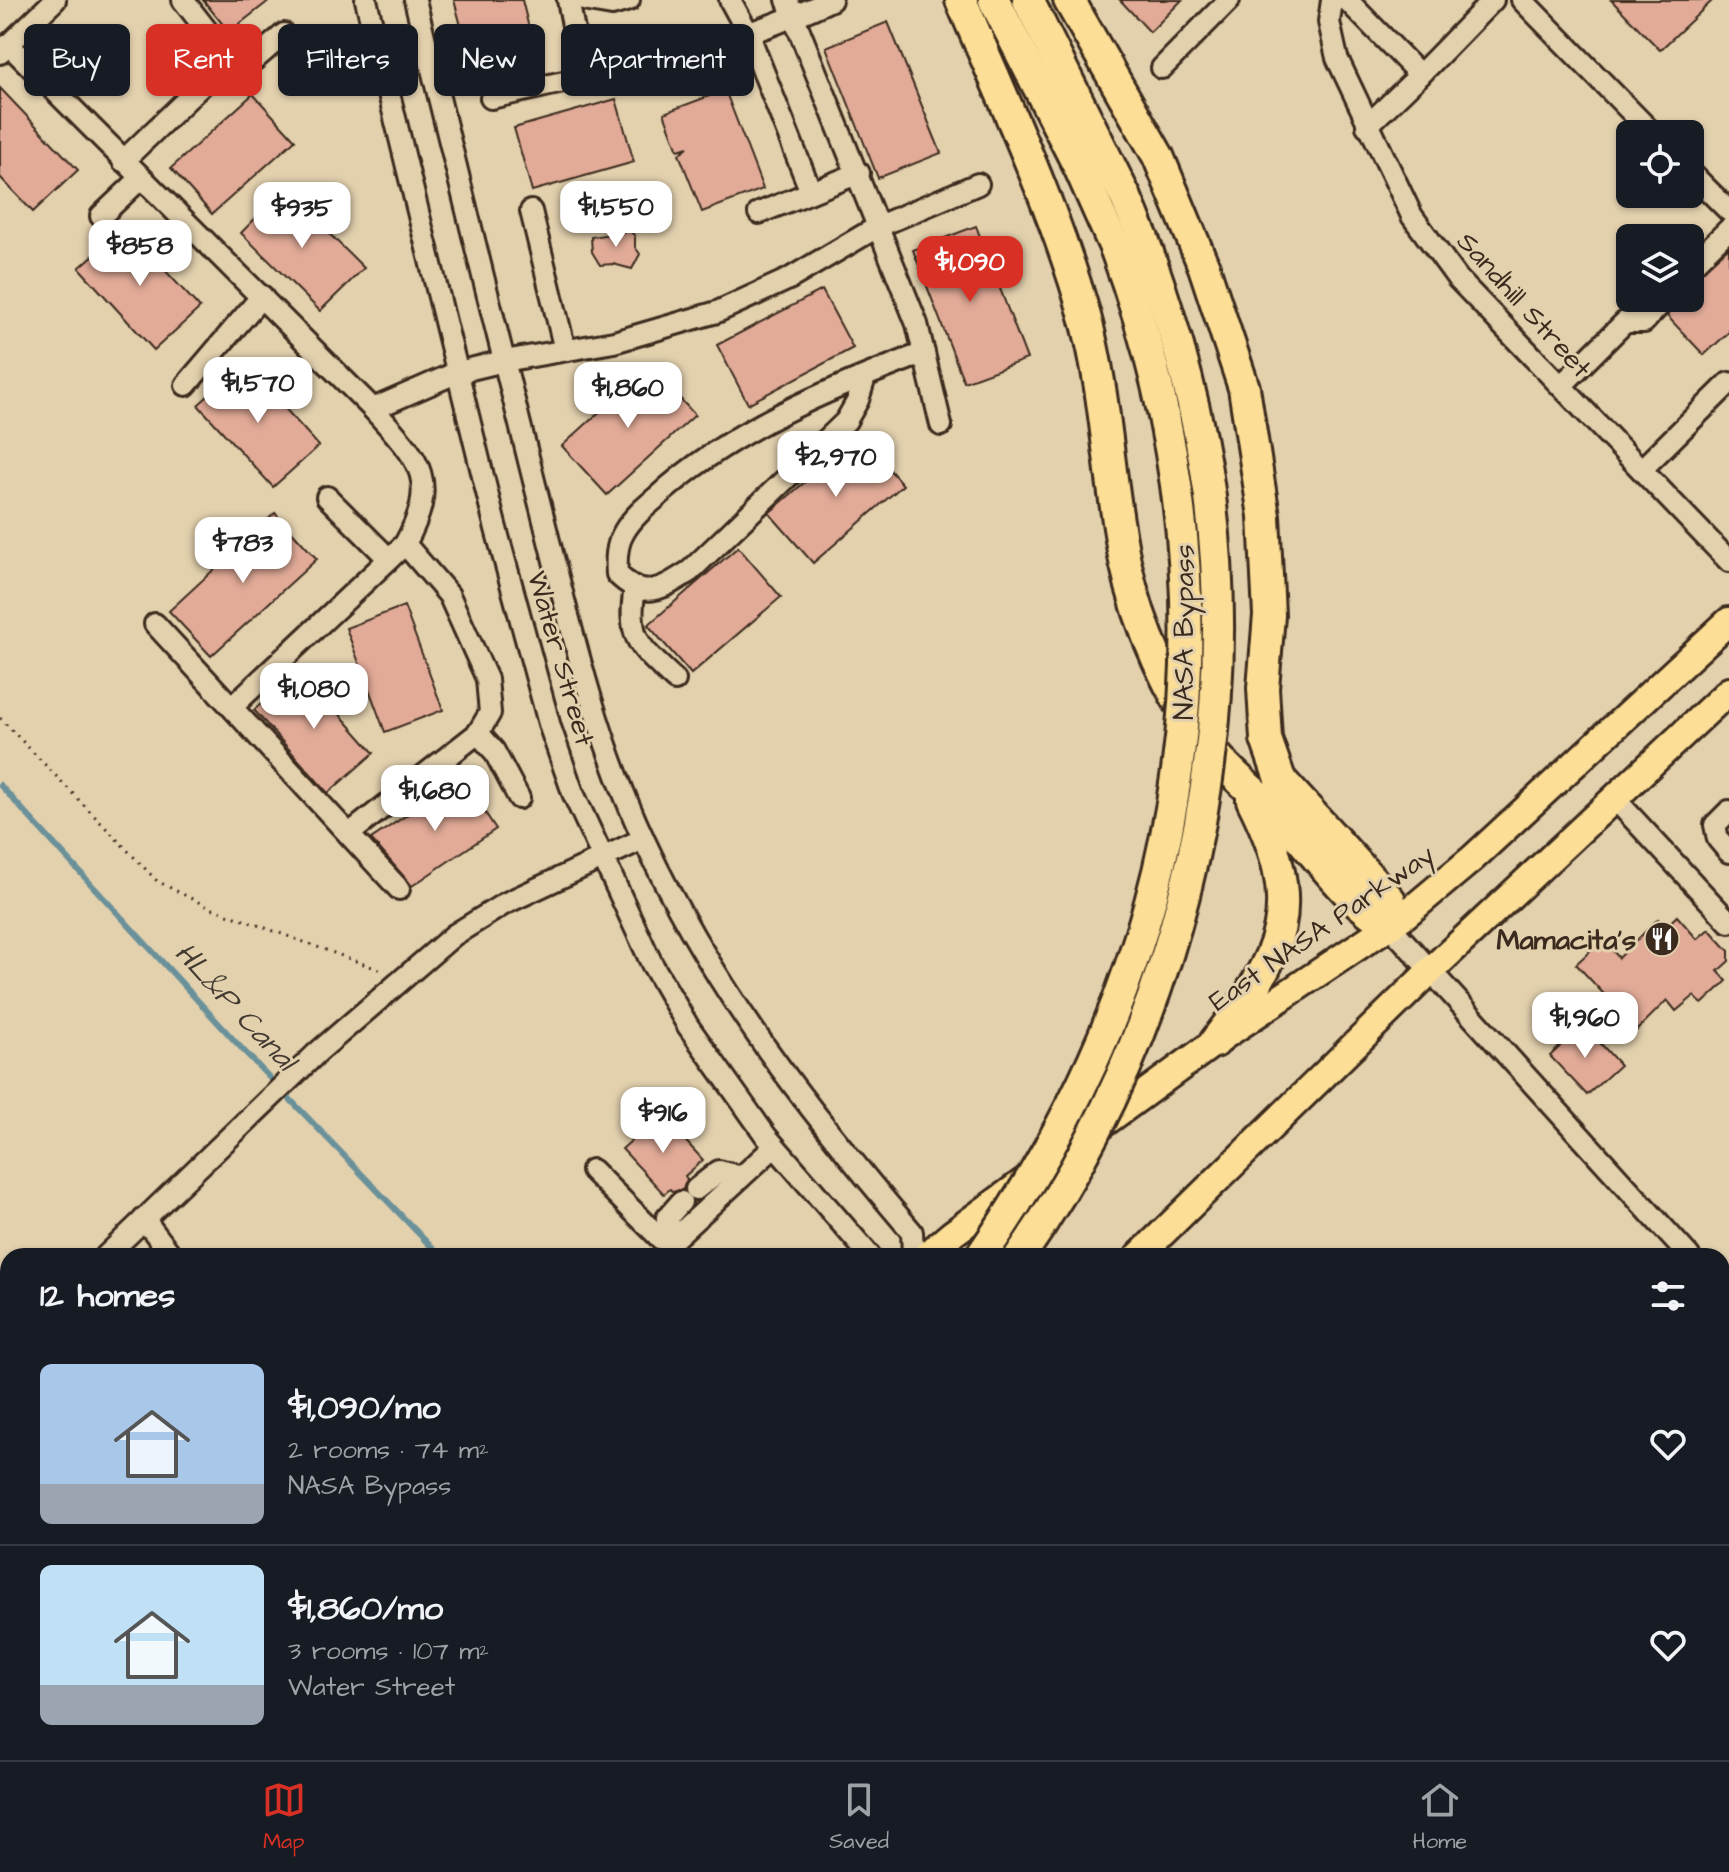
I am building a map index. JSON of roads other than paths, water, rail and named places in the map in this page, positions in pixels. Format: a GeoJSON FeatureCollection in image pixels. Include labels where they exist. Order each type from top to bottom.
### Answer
{"type":"FeatureCollection","features":[{"type":"Feature","properties":{"kind":"highway"},"geometry":{"type":"LineString","coordinates":[[961,0],[1050,213],[1081,303],[1104,401],[1125,563],[1142,619],[1167,679],[1214,754],[1286,822],[1370,915],[1389,925],[1390,900],[1280,779],[1266,739],[1263,688],[1269,615],[1264,516],[1244,388],[1204,267],[1158,156],[1069,0]]}},
{"type":"Feature","properties":{"kind":"highway","name":"NASA Bypass"},"geometry":{"type":"LineString","coordinates":[[994,0],[1079,167],[1167,304],[1187,377],[1209,496],[1216,565],[1218,640],[1208,762],[1186,887],[1144,1023],[1117,1089],[1081,1158],[1025,1248]]}},
{"type":"Feature","properties":{"kind":"highway","name":"NASA Bypass"},"geometry":{"type":"LineString","coordinates":[[987,1248],[1021,1198],[1057,1135],[1107,1031],[1131,968],[1154,890],[1179,764],[1184,719],[1187,616],[1180,507],[1121,187],[1028,0]]}},
{"type":"Feature","properties":{"kind":"highway"},"geometry":{"type":"LineString","coordinates":[[1215,1042],[1261,978],[1278,939],[1284,901],[1274,847],[1242,781]]}},
{"type":"Feature","properties":{"kind":"main road","name":"East NASA Parkway"},"geometry":{"type":"LineString","coordinates":[[935,1248],[1215,1042],[1389,925],[1473,858],[1729,621]]}},
{"type":"Feature","properties":{"kind":"main road"},"geometry":{"type":"LineString","coordinates":[[1147,1248],[1429,972],[1726,700]]}},
{"type":"Feature","properties":{"kind":"street"},"geometry":{"type":"LineString","coordinates":[[55,0],[4,49],[262,296],[373,409],[412,453],[424,484],[419,518],[405,544],[233,706]]}},
{"type":"Feature","properties":{"kind":"street"},"geometry":{"type":"LineString","coordinates":[[183,0],[202,24]]}},
{"type":"Feature","properties":{"kind":"street","name":"Water Street"},"geometry":{"type":"LineString","coordinates":[[366,0],[550,727],[601,858],[652,964],[688,1026],[733,1093],[774,1147],[863,1248]]}},
{"type":"Feature","properties":{"kind":"street","name":"Water Street"},"geometry":{"type":"LineString","coordinates":[[415,0],[580,660],[617,777],[643,839],[689,929],[759,1040],[817,1119],[912,1232],[913,1248]]}},
{"type":"Feature","properties":{"kind":"street"},"geometry":{"type":"LineString","coordinates":[[568,0],[573,24]]}},
{"type":"Feature","properties":{"kind":"street"},"geometry":{"type":"LineString","coordinates":[[583,0],[612,5],[629,0]]}},
{"type":"Feature","properties":{"kind":"street"},"geometry":{"type":"LineString","coordinates":[[730,0],[743,24]]}},
{"type":"Feature","properties":{"kind":"street"},"geometry":{"type":"LineString","coordinates":[[754,30],[791,9],[831,0]]}},
{"type":"Feature","properties":{"kind":"street"},"geometry":{"type":"LineString","coordinates":[[1162,68],[1229,0]]}},
{"type":"Feature","properties":{"kind":"street","name":"Sandhill Street"},"geometry":{"type":"LineString","coordinates":[[1332,0],[1329,22],[1331,40],[1367,126],[1412,216],[1458,279],[1729,561]]}},
{"type":"Feature","properties":{"kind":"street"},"geometry":{"type":"LineString","coordinates":[[1347,0],[1420,75]]}},
{"type":"Feature","properties":{"kind":"street"},"geometry":{"type":"LineString","coordinates":[[1367,126],[1493,0]]}},
{"type":"Feature","properties":{"kind":"street"},"geometry":{"type":"LineString","coordinates":[[1522,0],[1639,120]]}},
{"type":"Feature","properties":{"kind":"street"},"geometry":{"type":"LineString","coordinates":[[791,9],[917,324],[941,425]]}},
{"type":"Feature","properties":{"kind":"street"},"geometry":{"type":"LineString","coordinates":[[262,53],[278,39]]}},
{"type":"Feature","properties":{"kind":"street"},"geometry":{"type":"LineString","coordinates":[[754,48],[811,192]]}},
{"type":"Feature","properties":{"kind":"street"},"geometry":{"type":"LineString","coordinates":[[491,98],[561,82]]}},
{"type":"Feature","properties":{"kind":"street"},"geometry":{"type":"LineString","coordinates":[[123,161],[191,96]]}},
{"type":"Feature","properties":{"kind":"street"},"geometry":{"type":"LineString","coordinates":[[759,213],[859,173]]}},
{"type":"Feature","properties":{"kind":"street"},"geometry":{"type":"LineString","coordinates":[[101,216],[141,178]]}},
{"type":"Feature","properties":{"kind":"street"},"geometry":{"type":"LineString","coordinates":[[373,409],[458,372],[614,342],[717,312],[789,279],[879,226],[978,184]]}},
{"type":"Feature","properties":{"kind":"street"},"geometry":{"type":"LineString","coordinates":[[1704,186],[1729,211]]}},
{"type":"Feature","properties":{"kind":"street"},"geometry":{"type":"LineString","coordinates":[[531,211],[565,350]]}},
{"type":"Feature","properties":{"kind":"street"},"geometry":{"type":"LineString","coordinates":[[1704,253],[1729,229]]}},
{"type":"Feature","properties":{"kind":"street"},"geometry":{"type":"LineString","coordinates":[[186,385],[262,296]]}},
{"type":"Feature","properties":{"kind":"street"},"geometry":{"type":"LineString","coordinates":[[1561,386],[1625,322],[1644,322],[1653,312]]}},
{"type":"Feature","properties":{"kind":"street"},"geometry":{"type":"LineString","coordinates":[[865,377],[858,400],[846,421],[690,571],[665,587],[652,590],[630,587],[617,574],[618,547],[623,532],[689,467],[737,437],[865,377],[924,353]]}},
{"type":"Feature","properties":{"kind":"street"},"geometry":{"type":"LineString","coordinates":[[1642,469],[1729,383]]}},
{"type":"Feature","properties":{"kind":"street"},"geometry":{"type":"LineString","coordinates":[[327,497],[389,559]]}},
{"type":"Feature","properties":{"kind":"street"},"geometry":{"type":"LineString","coordinates":[[349,834],[478,733],[490,713],[487,679],[449,595],[405,544]]}},
{"type":"Feature","properties":{"kind":"street"},"geometry":{"type":"LineString","coordinates":[[635,588],[631,620],[639,646],[675,680]]}},
{"type":"Feature","properties":{"kind":"street"},"geometry":{"type":"LineString","coordinates":[[155,624],[399,889]]}},
{"type":"Feature","properties":{"kind":"street"},"geometry":{"type":"LineString","coordinates":[[478,733],[494,751],[519,798]]}},
{"type":"Feature","properties":{"kind":"street"},"geometry":{"type":"LineString","coordinates":[[1615,799],[1729,922]]}},
{"type":"Feature","properties":{"kind":"street"},"geometry":{"type":"LineString","coordinates":[[1729,811],[1715,825],[1718,839],[1729,852]]}},
{"type":"Feature","properties":{"kind":"street"},"geometry":{"type":"LineString","coordinates":[[114,1248],[318,1052],[454,935],[504,904],[643,839]]}},
{"type":"Feature","properties":{"kind":"street"},"geometry":{"type":"LineString","coordinates":[[1389,925],[1682,1248]]}},
{"type":"Feature","properties":{"kind":"street"},"geometry":{"type":"LineString","coordinates":[[592,1170],[661,1239],[674,1239],[774,1147]]}},
{"type":"Feature","properties":{"kind":"street"},"geometry":{"type":"LineString","coordinates":[[674,1239],[667,1218],[689,1195],[719,1171],[741,1177]]}},
{"type":"Feature","properties":{"kind":"street"},"geometry":{"type":"LineString","coordinates":[[144,1219],[166,1248]]}},
{"type":"Feature","properties":{"kind":"waterway","name":"HL&P Canal"},"geometry":{"type":"LineString","coordinates":[[0,785],[244,1051],[432,1248]]}},
{"type":"Feature","properties":{"kind":"place","name":"Mamacita's"},"geometry":{"type":"Point","coordinates":[1662,939]}}]}
